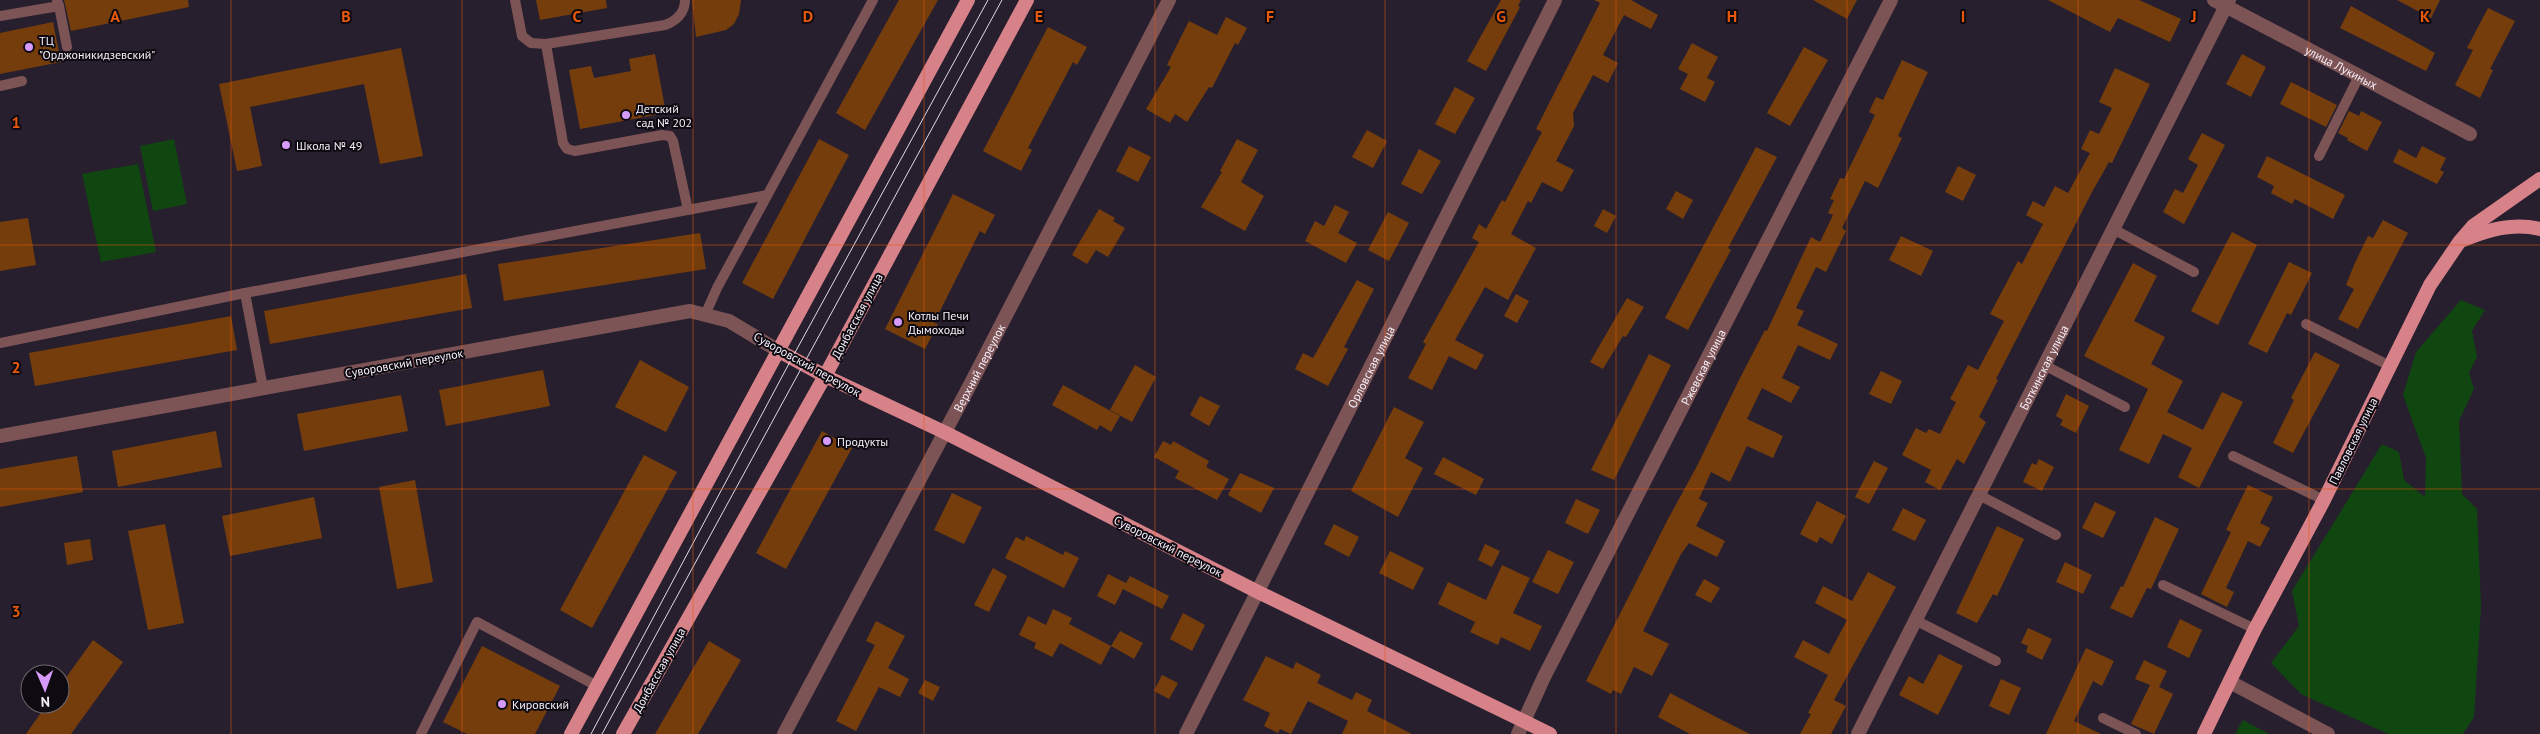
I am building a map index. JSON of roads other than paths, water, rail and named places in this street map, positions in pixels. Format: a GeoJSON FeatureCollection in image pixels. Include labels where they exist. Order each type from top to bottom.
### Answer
{"type":"FeatureCollection","features":[{"type":"Feature","properties":{"kind":"main road"},"geometry":{"type":"LineString","coordinates":[[571,734],[780,351],[968,0]]}},
{"type":"Feature","properties":{"kind":"main road","name":"Донбасская улица"},"geometry":{"type":"LineString","coordinates":[[623,734],[825,376],[1027,0]]}},
{"type":"Feature","properties":{"kind":"main road","name":"Павловская улица"},"geometry":{"type":"LineString","coordinates":[[2204,734],[2255,629],[2324,500],[2430,285],[2460,241],[2473,226],[2540,179]]}},
{"type":"Feature","properties":{"kind":"main road"},"geometry":{"type":"LineString","coordinates":[[2460,241],[2491,229],[2527,226],[2540,229]]}},
{"type":"Feature","properties":{"kind":"main road","name":"Суворовский переулок"},"geometry":{"type":"LineString","coordinates":[[780,351],[825,376],[944,432],[1258,592],[1550,734]]}},
{"type":"Feature","properties":{"kind":"street","name":"Верхний переулок"},"geometry":{"type":"LineString","coordinates":[[784,734],[1169,0]]}},
{"type":"Feature","properties":{"kind":"street","name":"Орловская улица"},"geometry":{"type":"LineString","coordinates":[[1186,734],[1555,0]]}},
{"type":"Feature","properties":{"kind":"street","name":"Ржевская улица"},"geometry":{"type":"LineString","coordinates":[[1518,734],[1523,720],[1891,0]]}},
{"type":"Feature","properties":{"kind":"street","name":"улица Лукиных"},"geometry":{"type":"LineString","coordinates":[[2223,2],[2470,134]]}},
{"type":"Feature","properties":{"kind":"street","name":"Боткинская улица"},"geometry":{"type":"LineString","coordinates":[[1858,734],[2113,229],[2223,2]]}},
{"type":"Feature","properties":{"kind":"street","name":"Суворовский переулок"},"geometry":{"type":"LineString","coordinates":[[0,436],[690,311],[729,321],[780,351]]}},
{"type":"Feature","properties":{"kind":"street"},"geometry":{"type":"LineString","coordinates":[[2230,682],[2328,734]]}},
{"type":"Feature","properties":{"kind":"lane"},"geometry":{"type":"LineString","coordinates":[[515,0],[522,36],[531,43],[546,44],[665,25],[676,21],[685,7],[685,0]]}},
{"type":"Feature","properties":{"kind":"lane"},"geometry":{"type":"LineString","coordinates":[[705,315],[874,0]]}},
{"type":"Feature","properties":{"kind":"lane"},"geometry":{"type":"LineString","coordinates":[[0,16],[58,3],[67,48]]}},
{"type":"Feature","properties":{"kind":"lane"},"geometry":{"type":"LineString","coordinates":[[546,44],[563,143],[567,149],[575,151],[662,135],[670,136],[673,141],[688,210]]}},
{"type":"Feature","properties":{"kind":"lane"},"geometry":{"type":"LineString","coordinates":[[2319,156],[2359,76]]}},
{"type":"Feature","properties":{"kind":"lane"},"geometry":{"type":"LineString","coordinates":[[0,86],[22,81]]}},
{"type":"Feature","properties":{"kind":"lane"},"geometry":{"type":"LineString","coordinates":[[0,343],[245,293],[768,195]]}},
{"type":"Feature","properties":{"kind":"lane"},"geometry":{"type":"LineString","coordinates":[[2113,229],[2194,272]]}},
{"type":"Feature","properties":{"kind":"lane"},"geometry":{"type":"LineString","coordinates":[[245,293],[263,388]]}},
{"type":"Feature","properties":{"kind":"lane"},"geometry":{"type":"LineString","coordinates":[[2306,324],[2390,366]]}},
{"type":"Feature","properties":{"kind":"lane"},"geometry":{"type":"LineString","coordinates":[[2044,365],[2125,407]]}},
{"type":"Feature","properties":{"kind":"lane"},"geometry":{"type":"LineString","coordinates":[[2233,456],[2324,500]]}},
{"type":"Feature","properties":{"kind":"lane"},"geometry":{"type":"LineString","coordinates":[[1979,495],[2056,535]]}},
{"type":"Feature","properties":{"kind":"lane"},"geometry":{"type":"LineString","coordinates":[[2163,585],[2255,629]]}},
{"type":"Feature","properties":{"kind":"lane"},"geometry":{"type":"LineString","coordinates":[[1915,620],[1996,661]]}},
{"type":"Feature","properties":{"kind":"lane"},"geometry":{"type":"LineString","coordinates":[[421,734],[477,622],[597,686]]}},
{"type":"Feature","properties":{"kind":"lane"},"geometry":{"type":"LineString","coordinates":[[2103,718],[2136,734]]}},
{"type":"Feature","properties":{"kind":"tram line"},"geometry":{"type":"LineString","coordinates":[[591,734],[792,358],[988,0]]}},
{"type":"Feature","properties":{"kind":"tram line"},"geometry":{"type":"LineString","coordinates":[[602,734],[1002,0]]}},
{"type":"Feature","properties":{"kind":"place","name":"ТЦ \"Орджоникидзевский\""},"geometry":{"type":"Point","coordinates":[29,47]}},
{"type":"Feature","properties":{"kind":"place","name":"Детский сад № 202"},"geometry":{"type":"Point","coordinates":[626,115]}},
{"type":"Feature","properties":{"kind":"place","name":"Школа № 49"},"geometry":{"type":"Point","coordinates":[286,145]}},
{"type":"Feature","properties":{"kind":"place","name":"Котлы Печи Дымоходы"},"geometry":{"type":"Point","coordinates":[898,322]}},
{"type":"Feature","properties":{"kind":"place","name":"Продукты"},"geometry":{"type":"Point","coordinates":[827,441]}},
{"type":"Feature","properties":{"kind":"place","name":"Кировский"},"geometry":{"type":"Point","coordinates":[502,704]}}]}
